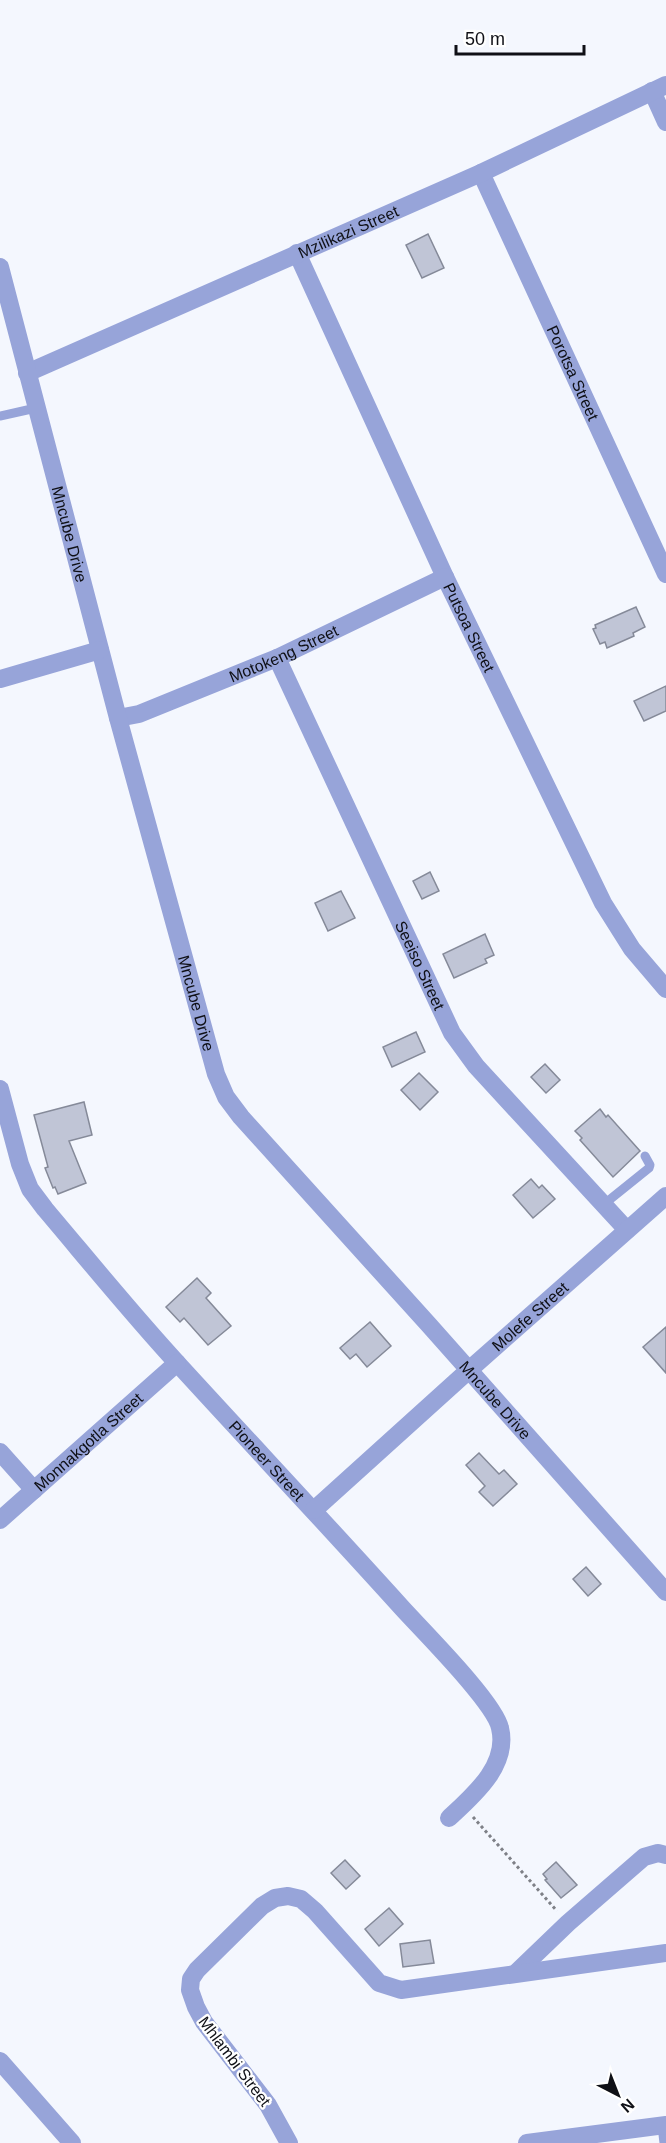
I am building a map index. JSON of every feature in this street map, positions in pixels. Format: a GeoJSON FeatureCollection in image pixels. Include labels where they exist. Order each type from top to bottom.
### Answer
{"type":"FeatureCollection","features":[{"type":"Feature","properties":{"kind":"street"},"geometry":{"type":"LineString","coordinates":[[659,88],[666,122]]}},
{"type":"Feature","properties":{"kind":"street","name":"Mzilikazi Street"},"geometry":{"type":"LineString","coordinates":[[27,373],[481,173],[659,88]]}},
{"type":"Feature","properties":{"kind":"street","name":"Porotsa Street"},"geometry":{"type":"LineString","coordinates":[[481,173],[666,574]]}},
{"type":"Feature","properties":{"kind":"street","name":"Putsoa Street"},"geometry":{"type":"LineString","coordinates":[[297,254],[445,578],[603,903],[632,949],[666,989]]}},
{"type":"Feature","properties":{"kind":"street","name":"Mncube Drive"},"geometry":{"type":"LineString","coordinates":[[0,267],[118,718],[216,1074],[226,1097],[241,1117],[666,1592]]}},
{"type":"Feature","properties":{"kind":"street","name":"Motokeng Street"},"geometry":{"type":"LineString","coordinates":[[118,718],[138,714],[277,658],[445,578]]}},
{"type":"Feature","properties":{"kind":"street"},"geometry":{"type":"LineString","coordinates":[[0,679],[100,650]]}},
{"type":"Feature","properties":{"kind":"street","name":"Seeiso Street"},"geometry":{"type":"LineString","coordinates":[[277,658],[452,1033],[476,1066],[627,1230]]}},
{"type":"Feature","properties":{"kind":"street","name":"Pioneer Street"},"geometry":{"type":"LineString","coordinates":[[0,1089],[20,1164],[30,1189],[45,1209],[177,1363],[314,1510],[485,1702],[500,1725],[503,1743],[496,1764],[485,1782],[449,1818]]}},
{"type":"Feature","properties":{"kind":"street","name":"Molefe Street"},"geometry":{"type":"LineString","coordinates":[[314,1510],[666,1196]]}},
{"type":"Feature","properties":{"kind":"street","name":"Monnakgotla Street"},"geometry":{"type":"LineString","coordinates":[[0,1520],[177,1363]]}},
{"type":"Feature","properties":{"kind":"street"},"geometry":{"type":"LineString","coordinates":[[0,1452],[34,1490]]}},
{"type":"Feature","properties":{"kind":"street"},"geometry":{"type":"LineString","coordinates":[[517,1972],[568,1923],[644,1857],[658,1853],[666,1855]]}},
{"type":"Feature","properties":{"kind":"street","name":"Mhlambi Street"},"geometry":{"type":"LineString","coordinates":[[289,2143],[268,2105],[204,2022],[190,1990],[191,1978],[197,1970],[261,1906],[275,1898],[288,1896],[301,1899],[315,1911],[379,1983],[401,1990],[666,1953]]}},
{"type":"Feature","properties":{"kind":"street"},"geometry":{"type":"LineString","coordinates":[[0,2061],[72,2143]]}},
{"type":"Feature","properties":{"kind":"street"},"geometry":{"type":"LineString","coordinates":[[527,2143],[664,2131]]}},
{"type":"Feature","properties":{"kind":"lane"},"geometry":{"type":"LineString","coordinates":[[0,416],[36,408]]}},
{"type":"Feature","properties":{"kind":"lane"},"geometry":{"type":"LineString","coordinates":[[603,1205],[649,1168],[650,1165],[645,1156]]}},
{"type":"Feature","properties":{"kind":"path"},"geometry":{"type":"LineString","coordinates":[[465,1804],[476,1823],[568,1923]]}},
{"type":"Feature","properties":{"kind":"building"},"geometry":{"type":"Polygon","coordinates":[[[428,234],[444,268],[422,278],[406,245],[428,234]]]}},
{"type":"Feature","properties":{"kind":"building"},"geometry":{"type":"Polygon","coordinates":[[[636,607],[645,627],[633,633],[634,636],[607,648],[605,642],[600,644],[593,629],[596,628],[595,625],[636,607]]]}},
{"type":"Feature","properties":{"kind":"building"},"geometry":{"type":"Polygon","coordinates":[[[666,686],[666,711],[644,721],[634,701],[666,686]]]}},
{"type":"Feature","properties":{"kind":"building"},"geometry":{"type":"Polygon","coordinates":[[[430,872],[439,891],[422,899],[413,881],[430,872]]]}},
{"type":"Feature","properties":{"kind":"building"},"geometry":{"type":"Polygon","coordinates":[[[341,891],[355,918],[328,931],[315,903],[341,891]]]}},
{"type":"Feature","properties":{"kind":"building"},"geometry":{"type":"Polygon","coordinates":[[[485,934],[494,955],[485,959],[487,963],[454,978],[443,954],[485,934]]]}},
{"type":"Feature","properties":{"kind":"building"},"geometry":{"type":"Polygon","coordinates":[[[416,1032],[425,1052],[392,1067],[383,1047],[416,1032]]]}},
{"type":"Feature","properties":{"kind":"building"},"geometry":{"type":"Polygon","coordinates":[[[545,1064],[560,1080],[546,1093],[531,1077],[545,1064]]]}},
{"type":"Feature","properties":{"kind":"building"},"geometry":{"type":"Polygon","coordinates":[[[419,1073],[438,1092],[420,1110],[401,1090],[419,1073]]]}},
{"type":"Feature","properties":{"kind":"building"},"geometry":{"type":"Polygon","coordinates":[[[84,1102],[92,1135],[69,1141],[86,1183],[58,1194],[45,1168],[48,1167],[34,1115],[84,1102]]]}},
{"type":"Feature","properties":{"kind":"building"},"geometry":{"type":"Polygon","coordinates":[[[600,1109],[640,1151],[613,1177],[580,1140],[582,1138],[575,1131],[600,1109]]]}},
{"type":"Feature","properties":{"kind":"building"},"geometry":{"type":"Polygon","coordinates":[[[531,1179],[539,1188],[542,1185],[555,1199],[533,1218],[513,1195],[531,1179]]]}},
{"type":"Feature","properties":{"kind":"building"},"geometry":{"type":"Polygon","coordinates":[[[197,1278],[211,1293],[206,1298],[231,1326],[208,1345],[184,1318],[180,1322],[166,1307],[197,1278]]]}},
{"type":"Feature","properties":{"kind":"building"},"geometry":{"type":"Polygon","coordinates":[[[370,1322],[391,1346],[367,1367],[356,1354],[350,1359],[340,1348],[370,1322]]]}},
{"type":"Feature","properties":{"kind":"building"},"geometry":{"type":"Polygon","coordinates":[[[666,1327],[666,1373],[643,1347],[666,1327]]]}},
{"type":"Feature","properties":{"kind":"building"},"geometry":{"type":"Polygon","coordinates":[[[479,1453],[499,1474],[504,1470],[517,1484],[493,1506],[479,1492],[485,1486],[466,1465],[479,1453]]]}},
{"type":"Feature","properties":{"kind":"building"},"geometry":{"type":"Polygon","coordinates":[[[586,1567],[601,1584],[588,1596],[573,1579],[586,1567]]]}},
{"type":"Feature","properties":{"kind":"building"},"geometry":{"type":"Polygon","coordinates":[[[345,1860],[360,1876],[346,1889],[331,1873],[345,1860]]]}},
{"type":"Feature","properties":{"kind":"building"},"geometry":{"type":"Polygon","coordinates":[[[556,1862],[577,1885],[561,1898],[545,1880],[547,1879],[543,1874],[556,1862]]]}},
{"type":"Feature","properties":{"kind":"building"},"geometry":{"type":"Polygon","coordinates":[[[389,1908],[403,1924],[379,1946],[365,1929],[389,1908]]]}},
{"type":"Feature","properties":{"kind":"building"},"geometry":{"type":"Polygon","coordinates":[[[430,1940],[434,1963],[403,1967],[400,1944],[430,1940]]]}}]}
